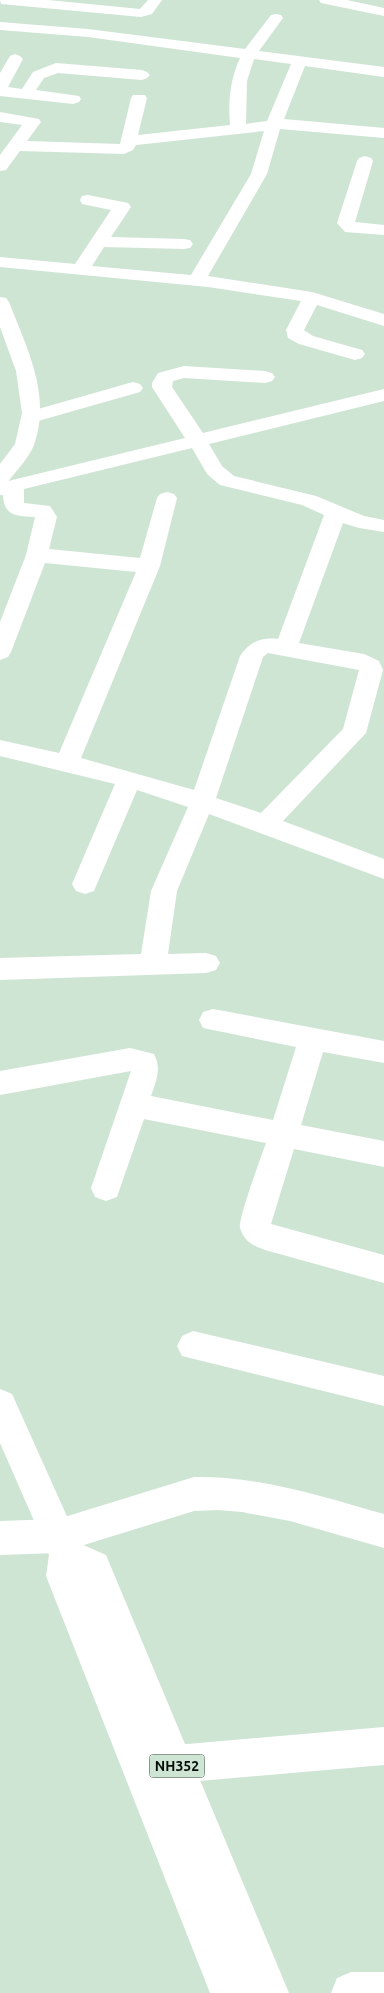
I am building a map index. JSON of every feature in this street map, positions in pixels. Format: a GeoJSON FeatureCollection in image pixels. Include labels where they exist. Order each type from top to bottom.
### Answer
{"type":"FeatureCollection","features":[{"type":"Feature","properties":{"kind":"main road"},"geometry":{"type":"LineString","coordinates":[[1,0],[93,4],[144,12],[155,0]]}},
{"type":"Feature","properties":{"kind":"main road"},"geometry":{"type":"LineString","coordinates":[[326,0],[364,4],[384,12]]}},
{"type":"Feature","properties":{"kind":"main road"},"geometry":{"type":"LineString","coordinates":[[238,128],[235,101],[237,85],[248,54],[276,18]]}},
{"type":"Feature","properties":{"kind":"main road"},"geometry":{"type":"LineString","coordinates":[[0,26],[88,33],[384,72]]}},
{"type":"Feature","properties":{"kind":"main road"},"geometry":{"type":"LineString","coordinates":[[16,59],[0,89],[26,94],[73,98]]}},
{"type":"Feature","properties":{"kind":"main road"},"geometry":{"type":"LineString","coordinates":[[197,280],[259,174],[274,124],[300,61]]}},
{"type":"Feature","properties":{"kind":"main road"},"geometry":{"type":"LineString","coordinates":[[26,94],[38,75],[56,68],[142,75]]}},
{"type":"Feature","properties":{"kind":"main road"},"geometry":{"type":"LineString","coordinates":[[15,146],[121,150],[126,148],[139,98]]}},
{"type":"Feature","properties":{"kind":"main road"},"geometry":{"type":"LineString","coordinates":[[0,117],[33,122],[0,166]]}},
{"type":"Feature","properties":{"kind":"main road"},"geometry":{"type":"LineString","coordinates":[[128,141],[274,124],[299,124],[384,133]]}},
{"type":"Feature","properties":{"kind":"main road"},"geometry":{"type":"LineString","coordinates":[[365,161],[346,223],[351,228],[384,230]]}},
{"type":"Feature","properties":{"kind":"main road"},"geometry":{"type":"LineString","coordinates":[[80,270],[122,207],[88,200]]}},
{"type":"Feature","properties":{"kind":"main road"},"geometry":{"type":"LineString","coordinates":[[99,242],[184,244]]}},
{"type":"Feature","properties":{"kind":"main road"},"geometry":{"type":"LineString","coordinates":[[0,262],[264,288],[312,298],[384,320]]}},
{"type":"Feature","properties":{"kind":"main road"},"geometry":{"type":"LineString","coordinates":[[312,298],[295,330],[295,334],[306,340],[355,354]]}},
{"type":"Feature","properties":{"kind":"main road"},"geometry":{"type":"LineString","coordinates":[[0,302],[26,371],[31,417],[25,444],[4,485]]}},
{"type":"Feature","properties":{"kind":"main road"},"geometry":{"type":"LineString","coordinates":[[265,377],[184,372],[165,377],[162,388],[197,440],[214,470],[227,481],[309,500],[359,522],[384,526]]}},
{"type":"Feature","properties":{"kind":"main road"},"geometry":{"type":"LineString","coordinates":[[31,417],[133,388]]}},
{"type":"Feature","properties":{"kind":"main road"},"geometry":{"type":"LineString","coordinates":[[4,485],[378,399]]}},
{"type":"Feature","properties":{"kind":"main road"},"geometry":{"type":"LineString","coordinates":[[0,652],[37,554],[46,514],[39,510],[23,510],[14,506],[4,485]]}},
{"type":"Feature","properties":{"kind":"main road"},"geometry":{"type":"LineString","coordinates":[[67,763],[148,566],[167,498]]}},
{"type":"Feature","properties":{"kind":"main road"},"geometry":{"type":"LineString","coordinates":[[286,648],[336,512]]}},
{"type":"Feature","properties":{"kind":"main road"},"geometry":{"type":"LineString","coordinates":[[37,554],[148,566]]}},
{"type":"Feature","properties":{"kind":"main road"},"geometry":{"type":"LineString","coordinates":[[153,964],[164,891],[202,802],[255,651],[266,645],[364,662],[371,666],[372,670],[354,733],[266,823]]}},
{"type":"Feature","properties":{"kind":"main road"},"geometry":{"type":"LineString","coordinates":[[0,748],[129,779],[202,802],[266,823],[384,869]]}},
{"type":"Feature","properties":{"kind":"main road"},"geometry":{"type":"LineString","coordinates":[[85,884],[129,779]]}},
{"type":"Feature","properties":{"kind":"main road"},"geometry":{"type":"LineString","coordinates":[[0,969],[206,963]]}},
{"type":"Feature","properties":{"kind":"main road"},"geometry":{"type":"LineString","coordinates":[[213,1020],[384,1052]]}},
{"type":"Feature","properties":{"kind":"main road"},"geometry":{"type":"LineString","coordinates":[[313,1039],[255,1225],[256,1230],[265,1237],[384,1269]]}},
{"type":"Feature","properties":{"kind":"main road"},"geometry":{"type":"LineString","coordinates":[[0,1083],[130,1059],[144,1062],[145,1072],[106,1188]]}},
{"type":"Feature","properties":{"kind":"main road"},"geometry":{"type":"LineString","coordinates":[[134,1105],[384,1154]]}},
{"type":"Feature","properties":{"kind":"main road"},"geometry":{"type":"LineString","coordinates":[[193,1346],[384,1391]]}},
{"type":"Feature","properties":{"kind":"main road","name":"NH352"},"geometry":{"type":"LineString","coordinates":[[0,1405],[63,1546],[64,1576],[230,1993]]}},
{"type":"Feature","properties":{"kind":"main road"},"geometry":{"type":"LineString","coordinates":[[0,1538],[63,1546],[194,1494],[215,1492],[273,1501],[384,1531]]}},
{"type":"Feature","properties":{"kind":"main road","name":"NH352"},"geometry":{"type":"LineString","coordinates":[[63,1546],[94,1567],[269,1993]]}},
{"type":"Feature","properties":{"kind":"main road"},"geometry":{"type":"LineString","coordinates":[[176,1764],[384,1746]]}},
{"type":"Feature","properties":{"kind":"main road"},"geometry":{"type":"LineString","coordinates":[[351,1992],[384,1992]]}}]}
